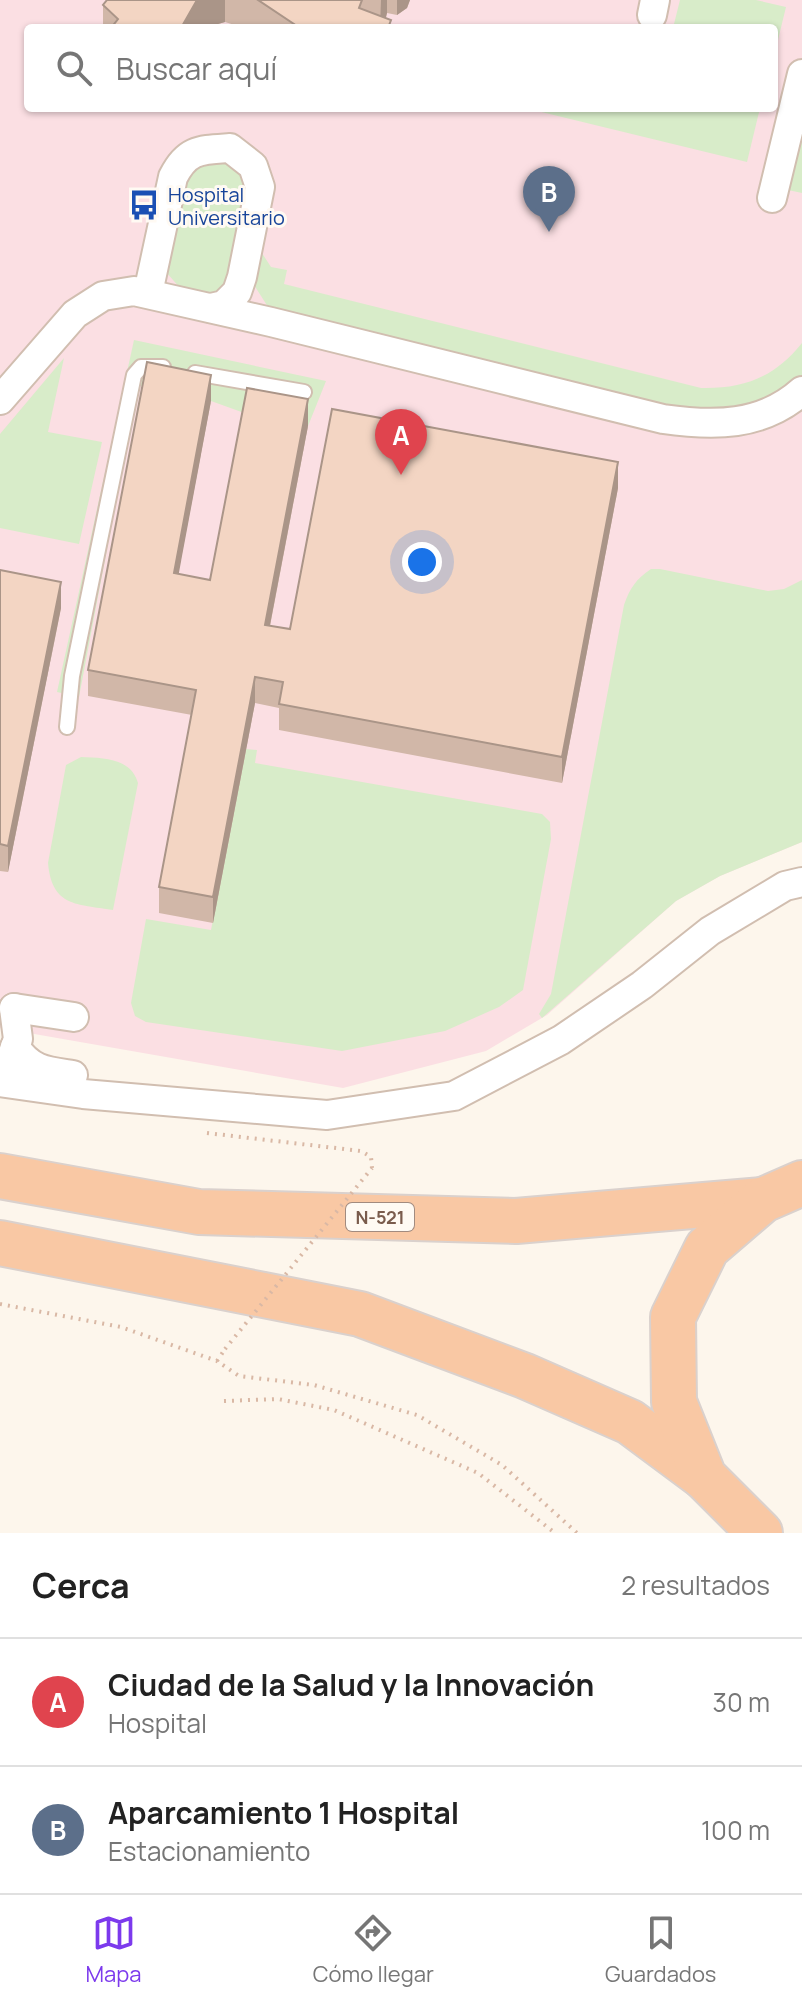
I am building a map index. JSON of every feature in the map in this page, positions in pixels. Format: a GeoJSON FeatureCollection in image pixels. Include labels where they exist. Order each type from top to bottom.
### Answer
{"type":"FeatureCollection","features":[{"type":"Feature","properties":{"kind":"highway","name":"N-521"},"geometry":{"type":"LineString","coordinates":[[0,1176],[199,1212],[516,1221],[783,1191]]}},
{"type":"Feature","properties":{"kind":"highway","name":"N-521"},"geometry":{"type":"LineString","coordinates":[[704,1477],[674,1402],[673,1317],[707,1248],[783,1191]]}},
{"type":"Feature","properties":{"kind":"highway","name":"N-521"},"geometry":{"type":"LineString","coordinates":[[0,1243],[360,1314],[525,1376],[630,1422],[704,1477],[760,1533]]}},
{"type":"Feature","properties":{"kind":"street"},"geometry":{"type":"LineString","coordinates":[[772,198],[802,74]]}},
{"type":"Feature","properties":{"kind":"street"},"geometry":{"type":"LineString","coordinates":[[148,293],[173,177],[181,160],[199,150],[230,148],[253,166],[260,187],[242,277],[231,300],[211,308]]}},
{"type":"Feature","properties":{"kind":"street"},"geometry":{"type":"LineString","coordinates":[[242,277],[254,304],[271,322]]}},
{"type":"Feature","properties":{"kind":"street"},"geometry":{"type":"LineString","coordinates":[[0,400],[75,314],[103,296],[134,291],[663,419],[697,424],[732,423],[774,412],[802,391]]}},
{"type":"Feature","properties":{"kind":"street"},"geometry":{"type":"LineString","coordinates":[[0,1082],[83,1094],[327,1115],[454,1096],[561,1040],[642,985],[710,931],[796,886]]}},
{"type":"Feature","properties":{"kind":"street"},"geometry":{"type":"LineString","coordinates":[[10,1028],[74,1017]]}},
{"type":"Feature","properties":{"kind":"street"},"geometry":{"type":"LineString","coordinates":[[10,1028],[24,1059],[40,1070],[167,1089],[254,1109]]}},
{"type":"Feature","properties":{"kind":"street"},"geometry":{"type":"LineString","coordinates":[[0,1075],[5,1071],[10,1028]]}},
{"type":"Feature","properties":{"kind":"lane"},"geometry":{"type":"LineString","coordinates":[[67,727],[72,676],[134,375],[141,367],[152,365],[304,392]]}},
{"type":"Feature","properties":{"kind":"path"},"geometry":{"type":"LineString","coordinates":[[217,1361],[372,1168]]}},
{"type":"Feature","properties":{"kind":"path"},"geometry":{"type":"LineString","coordinates":[[0,1304],[121,1327],[217,1361],[239,1376],[314,1385],[417,1415],[502,1465],[577,1533]]}},
{"type":"Feature","properties":{"kind":"path"},"geometry":{"type":"LineString","coordinates":[[224,1401],[278,1399],[334,1410],[478,1473],[555,1533]]}},
{"type":"Feature","properties":{"kind":"shaded area"},"geometry":{"type":"Polygon","coordinates":[[[0,0],[802,0],[802,842],[720,876],[676,901],[547,1015],[486,1051],[343,1088],[0,1028],[0,0]]]}},
{"type":"Feature","properties":{"kind":"green space"},"geometry":{"type":"Polygon","coordinates":[[[680,0],[756,0],[786,7],[778,40],[778,24],[674,24],[680,0]]]}},
{"type":"Feature","properties":{"kind":"green space"},"geometry":{"type":"Polygon","coordinates":[[[541,112],[759,112],[747,162],[541,112]]]}},
{"type":"Feature","properties":{"kind":"green space"},"geometry":{"type":"Polygon","coordinates":[[[802,127],[802,193],[788,190],[802,127]]]}},
{"type":"Feature","properties":{"kind":"green space"},"geometry":{"type":"Polygon","coordinates":[[[213,159],[227,161],[247,173],[235,276],[217,293],[206,297],[181,289],[166,272],[184,182],[198,165],[213,159]]]}},
{"type":"Feature","properties":{"kind":"green space"},"geometry":{"type":"Polygon","coordinates":[[[258,247],[271,267],[287,270],[284,284],[701,388],[731,386],[758,379],[781,365],[802,343],[802,377],[778,397],[765,403],[692,416],[270,310],[254,285],[258,247]]]}},
{"type":"Feature","properties":{"kind":"green space"},"geometry":{"type":"Polygon","coordinates":[[[134,340],[326,381],[308,426],[247,414],[211,401],[138,385],[79,697],[57,692],[134,340]]]}},
{"type":"Feature","properties":{"kind":"green space"},"geometry":{"type":"Polygon","coordinates":[[[64,358],[48,432],[102,442],[79,544],[0,528],[0,434],[64,358]]]}},
{"type":"Feature","properties":{"kind":"green space"},"geometry":{"type":"Polygon","coordinates":[[[651,569],[768,591],[784,589],[802,580],[802,842],[720,876],[676,901],[542,1018],[539,1014],[551,994],[624,605],[634,584],[651,569]]]}},
{"type":"Feature","properties":{"kind":"green space"},"geometry":{"type":"Polygon","coordinates":[[[246,749],[257,750],[255,763],[542,814],[550,822],[551,839],[523,990],[499,1007],[445,1031],[342,1051],[146,1022],[135,1016],[131,1003],[146,919],[211,930],[246,749]]]}},
{"type":"Feature","properties":{"kind":"green space"},"geometry":{"type":"Polygon","coordinates":[[[81,757],[123,764],[138,783],[113,910],[68,901],[55,888],[50,877],[48,863],[66,765],[81,757]]]}},
{"type":"Feature","properties":{"kind":"building"},"geometry":{"type":"Polygon","coordinates":[[[107,0],[197,0],[183,24],[114,24],[118,19],[103,5],[107,0]]]}},
{"type":"Feature","properties":{"kind":"building"},"geometry":{"type":"Polygon","coordinates":[[[258,0],[362,0],[359,8],[391,20],[390,24],[294,24],[258,0]]]}},
{"type":"Feature","properties":{"kind":"building"},"geometry":{"type":"Polygon","coordinates":[[[147,362],[211,375],[174,573],[210,580],[247,388],[308,399],[265,625],[290,629],[332,409],[618,462],[562,757],[279,704],[283,682],[255,677],[213,897],[159,887],[196,690],[88,670],[147,362]]]}},
{"type":"Feature","properties":{"kind":"building"},"geometry":{"type":"Polygon","coordinates":[[[0,570],[61,582],[8,846],[0,844],[0,570]]]}},
{"type":"Feature","properties":{"kind":"place","name":"Hospital Universitario"},"geometry":{"type":"Point","coordinates":[144,205]}},
{"type":"Feature","properties":{"kind":"place","name":"Aparcamiento 1 Hospital"},"geometry":{"type":"Point","coordinates":[549,232]}},
{"type":"Feature","properties":{"kind":"place","name":"Ciudad de la Salud y la Innovación"},"geometry":{"type":"Point","coordinates":[401,475]}}]}
